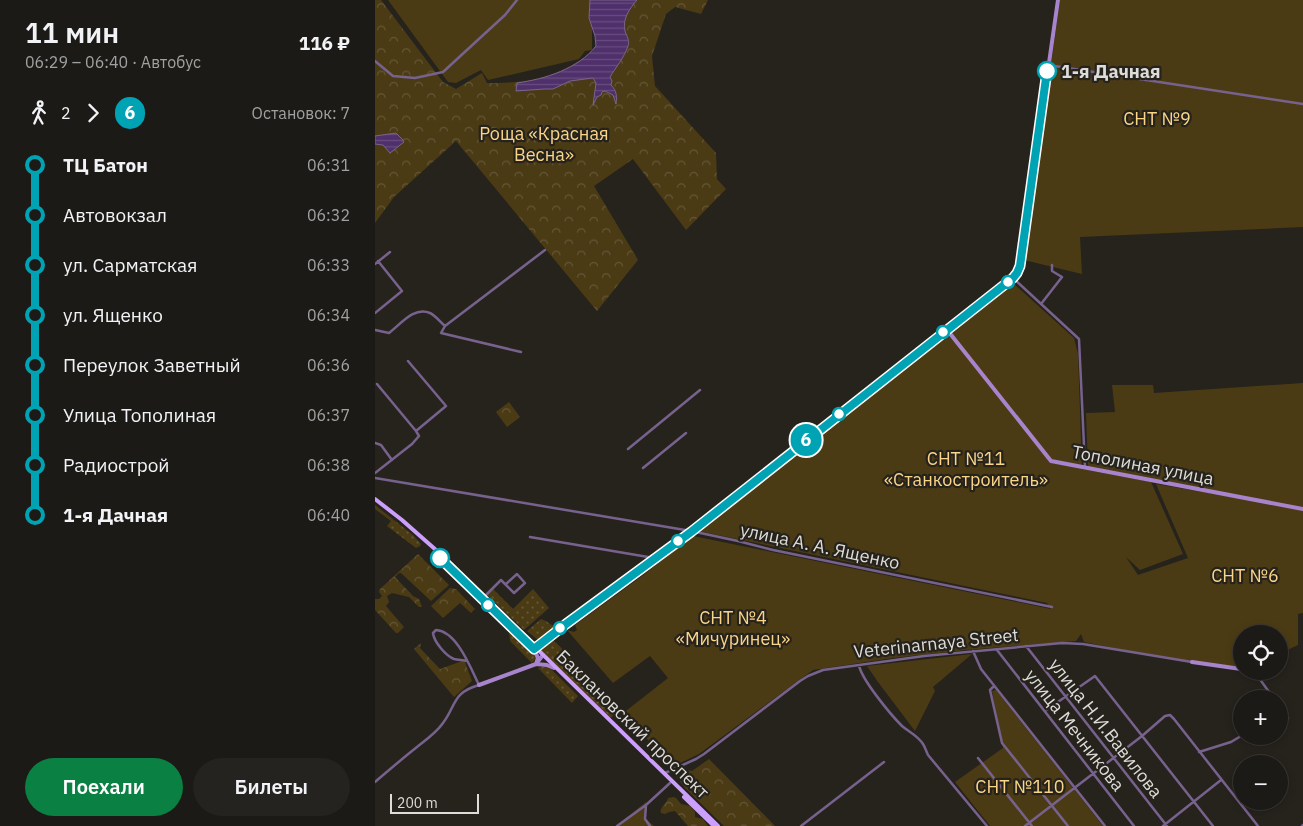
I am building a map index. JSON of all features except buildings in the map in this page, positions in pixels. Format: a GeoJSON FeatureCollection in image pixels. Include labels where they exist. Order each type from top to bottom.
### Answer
{"type":"FeatureCollection","features":[{"type":"Feature","properties":{"kind":"main road"},"geometry":{"type":"LineString","coordinates":[[536,664],[538,658],[535,648],[691,532],[1017,273],[1020,266],[1058,0]]}},
{"type":"Feature","properties":{"kind":"main road","name":"Тополиная улица"},"geometry":{"type":"LineString","coordinates":[[948,331],[1051,460],[1303,509]]}},
{"type":"Feature","properties":{"kind":"main road","name":"Баклановский проспект"},"geometry":{"type":"LineString","coordinates":[[375,501],[426,543],[484,597],[714,826]]}},
{"type":"Feature","properties":{"kind":"main road","name":"Баклановский проспект"},"geometry":{"type":"LineString","coordinates":[[426,543],[535,648]]}},
{"type":"Feature","properties":{"kind":"main road"},"geometry":{"type":"LineString","coordinates":[[536,664],[543,656]]}},
{"type":"Feature","properties":{"kind":"main road","name":"Баклановский проспект"},"geometry":{"type":"LineString","coordinates":[[543,656],[662,774],[718,826]]}},
{"type":"Feature","properties":{"kind":"main road","name":"Veterinarnaya Street"},"geometry":{"type":"LineString","coordinates":[[1192,662],[1233,668]]}},
{"type":"Feature","properties":{"kind":"main road"},"geometry":{"type":"LineString","coordinates":[[479,685],[536,664],[554,668]]}},
{"type":"Feature","properties":{"kind":"street"},"geometry":{"type":"LineString","coordinates":[[375,61],[393,76],[415,78],[443,72],[503,16],[517,0]]}},
{"type":"Feature","properties":{"kind":"street"},"geometry":{"type":"LineString","coordinates":[[1048,65],[1303,104]]}},
{"type":"Feature","properties":{"kind":"street"},"geometry":{"type":"LineString","coordinates":[[521,352],[441,333],[445,326],[545,250]]}},
{"type":"Feature","properties":{"kind":"street"},"geometry":{"type":"LineString","coordinates":[[375,311],[402,290],[377,262],[391,252]]}},
{"type":"Feature","properties":{"kind":"street"},"geometry":{"type":"LineString","coordinates":[[1041,304],[1061,277],[1052,271],[1052,265]]}},
{"type":"Feature","properties":{"kind":"street"},"geometry":{"type":"LineString","coordinates":[[1013,278],[1079,338],[1085,467]]}},
{"type":"Feature","properties":{"kind":"street"},"geometry":{"type":"LineString","coordinates":[[375,330],[389,333],[408,316],[420,311],[431,313],[445,326]]}},
{"type":"Feature","properties":{"kind":"street"},"geometry":{"type":"LineString","coordinates":[[408,361],[446,406],[416,431]]}},
{"type":"Feature","properties":{"kind":"street"},"geometry":{"type":"LineString","coordinates":[[375,473],[412,444],[419,436],[377,384]]}},
{"type":"Feature","properties":{"kind":"street"},"geometry":{"type":"LineString","coordinates":[[628,449],[700,390]]}},
{"type":"Feature","properties":{"kind":"street"},"geometry":{"type":"LineString","coordinates":[[643,468],[686,433]]}},
{"type":"Feature","properties":{"kind":"street"},"geometry":{"type":"LineString","coordinates":[[375,443],[381,446],[392,460]]}},
{"type":"Feature","properties":{"kind":"street","name":"улица А. А. Ященко"},"geometry":{"type":"LineString","coordinates":[[375,478],[691,532],[1052,607]]}},
{"type":"Feature","properties":{"kind":"street"},"geometry":{"type":"LineString","coordinates":[[530,537],[655,558]]}},
{"type":"Feature","properties":{"kind":"street"},"geometry":{"type":"LineString","coordinates":[[484,597],[501,580],[514,593],[525,584],[517,574],[506,584]]}},
{"type":"Feature","properties":{"kind":"street"},"geometry":{"type":"LineString","coordinates":[[375,782],[443,724],[460,694],[479,685],[467,661],[461,649],[443,631],[436,630],[433,633],[434,639],[450,657],[456,660],[467,661]]}},
{"type":"Feature","properties":{"kind":"street","name":"Veterinarnaya Street"},"geometry":{"type":"LineString","coordinates":[[662,774],[704,754],[808,676],[823,670],[925,656],[1063,643],[1083,644],[1192,662]]}},
{"type":"Feature","properties":{"kind":"street","name":"улица Н.И.Вавилова"},"geometry":{"type":"LineString","coordinates":[[1026,646],[1165,825]]}},
{"type":"Feature","properties":{"kind":"street","name":"улица Мечникова"},"geometry":{"type":"LineString","coordinates":[[997,649],[1134,826]]}},
{"type":"Feature","properties":{"kind":"street"},"geometry":{"type":"LineString","coordinates":[[973,651],[981,668],[1105,826]]}},
{"type":"Feature","properties":{"kind":"street"},"geometry":{"type":"LineString","coordinates":[[859,665],[864,679],[891,713],[900,724],[923,744],[928,755],[987,826]]}},
{"type":"Feature","properties":{"kind":"street"},"geometry":{"type":"LineString","coordinates":[[1045,711],[1095,676],[1213,826]]}},
{"type":"Feature","properties":{"kind":"street"},"geometry":{"type":"LineString","coordinates":[[994,685],[990,690],[1003,743],[1068,826]]}},
{"type":"Feature","properties":{"kind":"street"},"geometry":{"type":"LineString","coordinates":[[1025,826],[1142,736],[1165,716],[1170,716],[1257,826]]}},
{"type":"Feature","properties":{"kind":"street"},"geometry":{"type":"LineString","coordinates":[[1199,752],[1233,741]]}},
{"type":"Feature","properties":{"kind":"street"},"geometry":{"type":"LineString","coordinates":[[978,758],[1032,826]]}},
{"type":"Feature","properties":{"kind":"street"},"geometry":{"type":"LineString","coordinates":[[801,826],[884,762]]}},
{"type":"Feature","properties":{"kind":"street"},"geometry":{"type":"LineString","coordinates":[[1165,825],[1221,780]]}},
{"type":"Feature","properties":{"kind":"street"},"geometry":{"type":"LineString","coordinates":[[617,826],[646,805],[670,783]]}},
{"type":"Feature","properties":{"kind":"street"},"geometry":{"type":"LineString","coordinates":[[646,805],[645,819],[650,826]]}},
{"type":"Feature","properties":{"kind":"green space","name":"Роща «Красная Весна»"},"geometry":{"type":"Polygon","coordinates":[[[375,0],[381,0],[443,82],[456,89],[482,73],[487,83],[521,82],[551,75],[582,59],[596,46],[589,18],[590,0],[708,0],[701,14],[675,7],[666,14],[652,56],[655,86],[716,153],[717,179],[726,189],[686,230],[633,159],[594,186],[638,260],[597,311],[456,141],[394,197],[375,223],[375,0]]]}},
{"type":"Feature","properties":{"kind":"green space"},"geometry":{"type":"Polygon","coordinates":[[[388,0],[592,0],[592,50],[585,51],[579,59],[488,80],[481,70],[456,83],[448,82],[388,0]]]}},
{"type":"Feature","properties":{"kind":"green space","name":"СНТ №9"},"geometry":{"type":"Polygon","coordinates":[[[1060,0],[1303,0],[1303,227],[1080,237],[1082,274],[1024,260],[1060,0]]]}},
{"type":"Feature","properties":{"kind":"green space"},"geometry":{"type":"Polygon","coordinates":[[[1013,283],[1074,338],[1078,354],[1082,469],[1151,482],[1183,554],[1140,570],[1126,557],[1138,575],[1188,558],[1156,484],[1267,503],[1088,467],[1086,413],[1115,412],[1112,385],[1153,385],[1154,393],[1303,383],[1303,613],[1298,614],[1298,645],[1288,650],[1288,625],[1233,625],[1233,669],[1178,661],[1084,642],[1081,634],[1076,641],[893,658],[813,670],[699,754],[674,766],[622,714],[668,678],[650,656],[613,683],[567,630],[574,632],[577,630],[575,625],[693,536],[1051,609],[1047,603],[698,531],[1013,283]]]}},
{"type":"Feature","properties":{"kind":"green space"},"geometry":{"type":"Polygon","coordinates":[[[509,402],[520,417],[507,427],[496,412],[509,402]]]}},
{"type":"Feature","properties":{"kind":"green space"},"geometry":{"type":"Polygon","coordinates":[[[375,505],[413,535],[421,544],[420,546],[416,548],[387,526],[391,521],[375,509],[375,505]]]}},
{"type":"Feature","properties":{"kind":"green space"},"geometry":{"type":"Polygon","coordinates":[[[418,554],[449,585],[431,601],[399,573],[395,577],[413,596],[419,599],[422,607],[419,607],[409,597],[392,593],[387,596],[389,602],[386,606],[404,627],[396,633],[375,610],[375,599],[379,599],[382,596],[379,592],[380,589],[418,554]]]}},
{"type":"Feature","properties":{"kind":"green space"},"geometry":{"type":"Polygon","coordinates":[[[450,588],[456,589],[475,609],[471,613],[460,603],[443,618],[431,606],[450,588]]]}},
{"type":"Feature","properties":{"kind":"green space"},"geometry":{"type":"Polygon","coordinates":[[[493,589],[513,609],[533,589],[549,608],[524,630],[487,595],[493,589]]]}},
{"type":"Feature","properties":{"kind":"green space"},"geometry":{"type":"Polygon","coordinates":[[[541,619],[556,628],[538,640],[527,631],[541,619]]]}},
{"type":"Feature","properties":{"kind":"green space"},"geometry":{"type":"Polygon","coordinates":[[[509,630],[536,655],[532,663],[510,641],[509,630]]]}},
{"type":"Feature","properties":{"kind":"green space"},"geometry":{"type":"Polygon","coordinates":[[[551,638],[619,711],[610,718],[540,650],[541,646],[551,638]]]}},
{"type":"Feature","properties":{"kind":"green space"},"geometry":{"type":"Polygon","coordinates":[[[421,643],[420,648],[440,669],[462,661],[465,662],[472,681],[454,697],[414,649],[421,643]]]}},
{"type":"Feature","properties":{"kind":"green space"},"geometry":{"type":"Polygon","coordinates":[[[972,654],[933,687],[935,691],[915,731],[867,666],[972,654]]]}},
{"type":"Feature","properties":{"kind":"green space"},"geometry":{"type":"Polygon","coordinates":[[[546,666],[578,696],[572,703],[538,668],[546,666]]]}},
{"type":"Feature","properties":{"kind":"green space","name":"СНТ №110"},"geometry":{"type":"Polygon","coordinates":[[[996,690],[1103,826],[990,826],[955,782],[1003,748],[992,691],[996,690]]]}},
{"type":"Feature","properties":{"kind":"green space"},"geometry":{"type":"Polygon","coordinates":[[[709,759],[775,826],[724,826],[685,788],[675,775],[684,769],[692,771],[709,759]]]}},
{"type":"Feature","properties":{"kind":"green space"},"geometry":{"type":"Polygon","coordinates":[[[674,797],[681,804],[690,806],[695,812],[695,817],[703,819],[708,826],[688,826],[675,811],[665,814],[661,813],[661,809],[668,798],[674,797]]]}},
{"type":"Feature","properties":{"kind":"green space"},"geometry":{"type":"Polygon","coordinates":[[[646,802],[645,818],[654,826],[616,826],[646,802]]]}},
{"type":"Feature","properties":{"kind":"shaded area"},"geometry":{"type":"Polygon","coordinates":[[[590,0],[637,0],[629,10],[624,27],[628,46],[610,77],[611,85],[616,94],[616,104],[613,95],[605,91],[597,97],[593,105],[596,83],[593,78],[570,81],[553,89],[516,91],[517,83],[539,79],[560,72],[580,61],[596,46],[589,18],[590,0]]]}},
{"type":"Feature","properties":{"kind":"shaded area"},"geometry":{"type":"Polygon","coordinates":[[[396,133],[404,142],[390,153],[383,145],[375,144],[375,136],[396,133]]]}},
{"type":"Feature","properties":{"kind":"bus line","name":"6"},"geometry":{"type":"LineString","coordinates":[[440,558],[534,649],[691,532],[1013,278],[1020,266],[1047,71]]}},
{"type":"Feature","properties":{"kind":"place","name":"1-я Дачная"},"geometry":{"type":"Point","coordinates":[1047,71]}},
{"type":"Feature","properties":{"kind":"park label","name":"СНТ №11 «Станкостроитель»"},"geometry":{"type":"Point","coordinates":[966,468]}},
{"type":"Feature","properties":{"kind":"park label","name":"СНТ №6"},"geometry":{"type":"Point","coordinates":[1245,575]}},
{"type":"Feature","properties":{"kind":"park label","name":"СНТ №4 «Мичуринец»"},"geometry":{"type":"Point","coordinates":[733,628]}}]}
